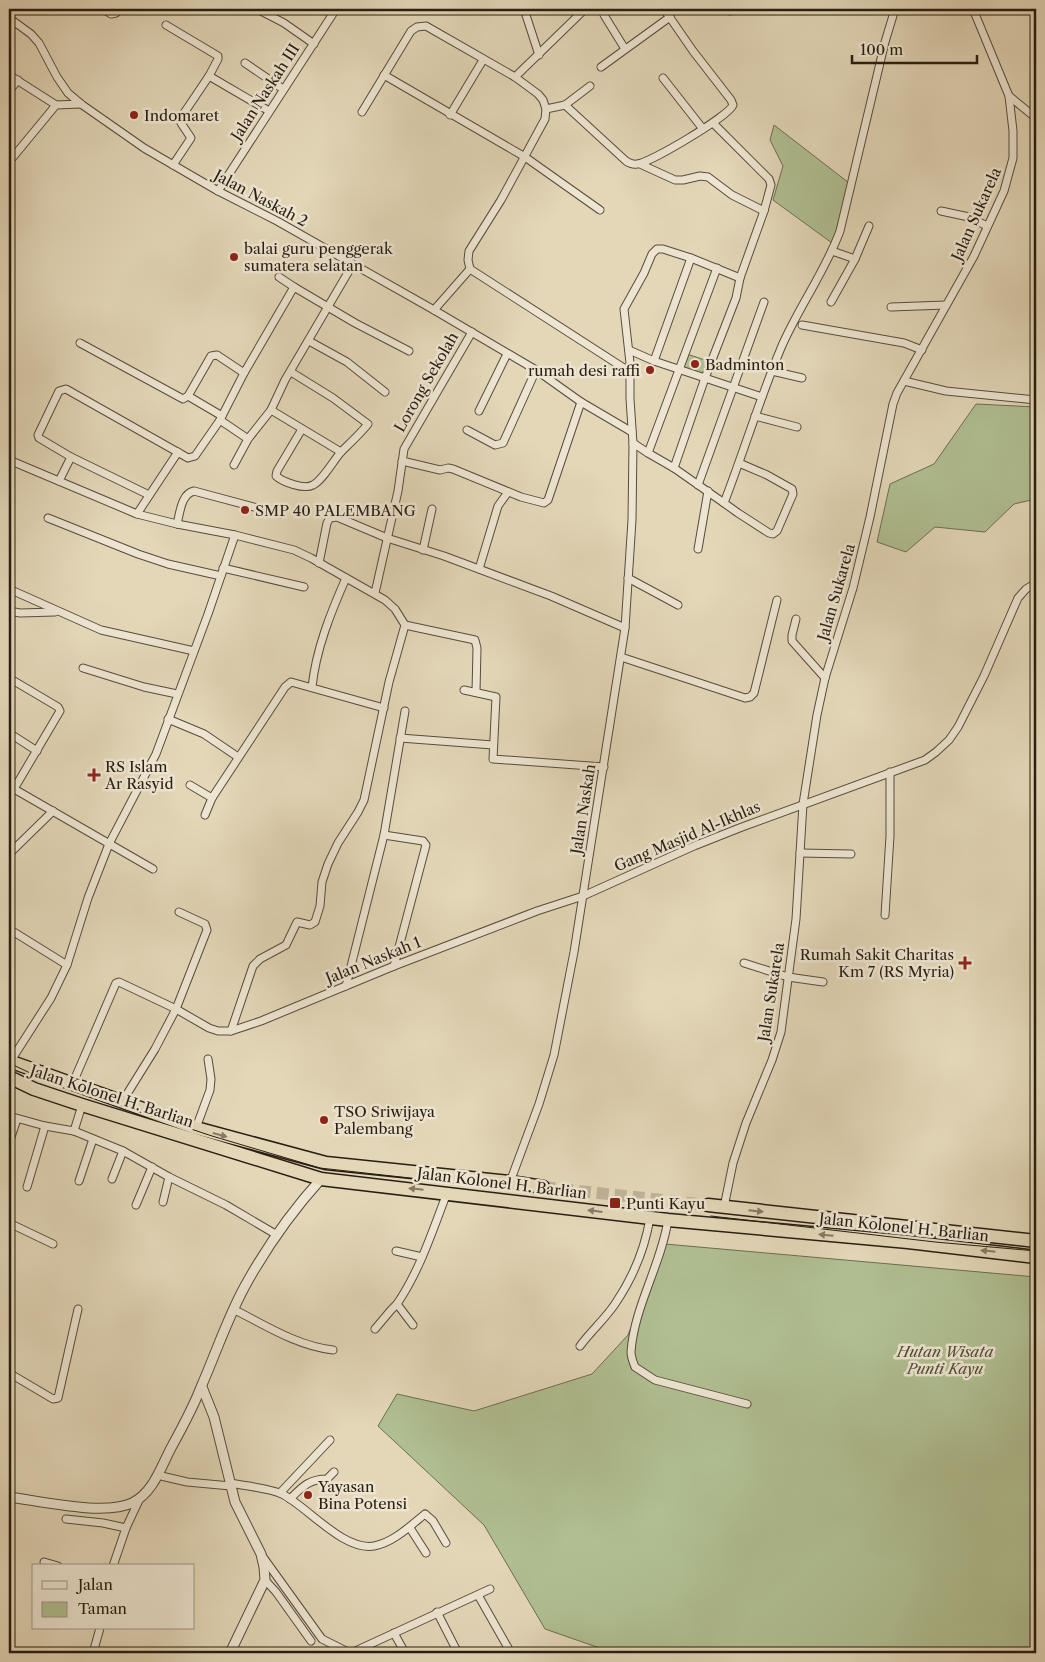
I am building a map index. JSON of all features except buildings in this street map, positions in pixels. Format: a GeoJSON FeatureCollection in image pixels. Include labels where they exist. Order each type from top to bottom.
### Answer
{"type":"FeatureCollection","features":[{"type":"Feature","properties":{"kind":"highway"},"geometry":{"type":"LineString","coordinates":[[9,1061],[196,1128],[326,1163],[543,1187]]}},
{"type":"Feature","properties":{"kind":"highway","name":"Jalan Kolonel H. Barlian"},"geometry":{"type":"LineString","coordinates":[[9,1077],[34,1089],[82,1105],[321,1179],[668,1220],[908,1242],[1036,1257]]}},
{"type":"Feature","properties":{"kind":"highway","name":"Jalan Kolonel H. Barlian"},"geometry":{"type":"LineString","coordinates":[[708,1205],[1036,1241]]}},
{"type":"Feature","properties":{"kind":"street"},"geometry":{"type":"LineString","coordinates":[[103,9],[111,14],[116,13],[120,9]]}},
{"type":"Feature","properties":{"kind":"street"},"geometry":{"type":"LineString","coordinates":[[257,9],[314,44]]}},
{"type":"Feature","properties":{"kind":"street","name":"Jalan Naskah III"},"geometry":{"type":"LineString","coordinates":[[218,191],[336,9]]}},
{"type":"Feature","properties":{"kind":"street"},"geometry":{"type":"LineString","coordinates":[[524,9],[539,55]]}},
{"type":"Feature","properties":{"kind":"street"},"geometry":{"type":"LineString","coordinates":[[515,77],[585,9]]}},
{"type":"Feature","properties":{"kind":"street"},"geometry":{"type":"LineString","coordinates":[[640,164],[703,129],[732,108],[732,102],[664,9]]}},
{"type":"Feature","properties":{"kind":"street"},"geometry":{"type":"LineString","coordinates":[[724,502],[782,346],[832,251],[840,231],[885,42],[895,9]]}},
{"type":"Feature","properties":{"kind":"street","name":"Jalan Sukarela"},"geometry":{"type":"LineString","coordinates":[[724,1207],[733,1163],[746,1123],[772,1060],[781,1032],[796,920],[803,804],[815,724],[825,678],[854,583],[870,517],[890,414],[897,393],[974,256],[1004,190],[1013,158],[1013,131],[1009,96],[973,9]]}},
{"type":"Feature","properties":{"kind":"street"},"geometry":{"type":"LineString","coordinates":[[604,15],[625,49]]}},
{"type":"Feature","properties":{"kind":"street"},"geometry":{"type":"LineString","coordinates":[[601,67],[670,17]]}},
{"type":"Feature","properties":{"kind":"street","name":"Jalan Naskah 2"},"geometry":{"type":"LineString","coordinates":[[10,22],[31,34],[39,42],[63,87],[81,104],[144,148],[218,191],[278,221],[472,332],[536,370],[581,402],[632,432]]}},
{"type":"Feature","properties":{"kind":"street"},"geometry":{"type":"LineString","coordinates":[[166,26],[218,56],[209,76],[180,119],[191,138],[173,165]]}},
{"type":"Feature","properties":{"kind":"street"},"geometry":{"type":"LineString","coordinates":[[362,112],[411,31],[420,26],[426,26],[515,77],[538,94],[543,100],[546,109],[545,119],[501,200],[469,251],[470,269],[630,372]]}},
{"type":"Feature","properties":{"kind":"street"},"geometry":{"type":"LineString","coordinates":[[450,115],[483,60]]}},
{"type":"Feature","properties":{"kind":"street"},"geometry":{"type":"LineString","coordinates":[[245,63],[283,89]]}},
{"type":"Feature","properties":{"kind":"street"},"geometry":{"type":"LineString","coordinates":[[9,75],[56,105],[81,104]]}},
{"type":"Feature","properties":{"kind":"street"},"geometry":{"type":"LineString","coordinates":[[384,75],[525,158],[600,210]]}},
{"type":"Feature","properties":{"kind":"street"},"geometry":{"type":"LineString","coordinates":[[209,76],[269,111]]}},
{"type":"Feature","properties":{"kind":"street"},"geometry":{"type":"LineString","coordinates":[[663,78],[703,129]]}},
{"type":"Feature","properties":{"kind":"street"},"geometry":{"type":"LineString","coordinates":[[9,91],[18,80]]}},
{"type":"Feature","properties":{"kind":"street"},"geometry":{"type":"LineString","coordinates":[[546,109],[565,105],[590,86]]}},
{"type":"Feature","properties":{"kind":"street"},"geometry":{"type":"LineString","coordinates":[[1009,96],[1036,118]]}},
{"type":"Feature","properties":{"kind":"street"},"geometry":{"type":"LineString","coordinates":[[9,162],[56,105]]}},
{"type":"Feature","properties":{"kind":"street"},"geometry":{"type":"LineString","coordinates":[[565,105],[626,161],[640,164],[675,180],[700,176],[708,177],[732,195],[764,211]]}},
{"type":"Feature","properties":{"kind":"street"},"geometry":{"type":"LineString","coordinates":[[674,468],[705,378],[736,298],[740,278],[764,211],[771,185],[770,181],[712,123]]}},
{"type":"Feature","properties":{"kind":"street"},"geometry":{"type":"LineString","coordinates":[[941,210],[969,217],[987,226]]}},
{"type":"Feature","properties":{"kind":"street"},"geometry":{"type":"LineString","coordinates":[[831,302],[855,259],[869,226]]}},
{"type":"Feature","properties":{"kind":"street","name":"Jalan Naskah"},"geometry":{"type":"LineString","coordinates":[[510,1182],[539,1104],[554,1055],[583,896],[626,628],[632,520],[633,443],[629,350],[624,308],[644,273],[652,254],[657,249],[663,249],[691,258],[740,278]]}},
{"type":"Feature","properties":{"kind":"street"},"geometry":{"type":"LineString","coordinates":[[832,251],[855,259]]}},
{"type":"Feature","properties":{"kind":"street"},"geometry":{"type":"LineString","coordinates":[[654,361],[691,258]]}},
{"type":"Feature","properties":{"kind":"street"},"geometry":{"type":"LineString","coordinates":[[234,465],[248,439],[270,410],[353,264]]}},
{"type":"Feature","properties":{"kind":"street"},"geometry":{"type":"LineString","coordinates":[[648,454],[717,268]]}},
{"type":"Feature","properties":{"kind":"street"},"geometry":{"type":"LineString","coordinates":[[434,310],[470,269]]}},
{"type":"Feature","properties":{"kind":"street"},"geometry":{"type":"LineString","coordinates":[[279,277],[409,351]]}},
{"type":"Feature","properties":{"kind":"street"},"geometry":{"type":"LineString","coordinates":[[149,495],[71,457],[38,437],[59,391],[63,389],[97,406],[188,458],[195,456],[221,418],[244,372],[294,287]]}},
{"type":"Feature","properties":{"kind":"street"},"geometry":{"type":"LineString","coordinates":[[698,485],[764,302]]}},
{"type":"Feature","properties":{"kind":"street"},"geometry":{"type":"LineString","coordinates":[[891,307],[946,305]]}},
{"type":"Feature","properties":{"kind":"street"},"geometry":{"type":"LineString","coordinates":[[802,325],[896,342],[922,350]]}},
{"type":"Feature","properties":{"kind":"street","name":"Lorong Sekolah"},"geometry":{"type":"LineString","coordinates":[[375,594],[398,491],[406,444],[472,332]]}},
{"type":"Feature","properties":{"kind":"street"},"geometry":{"type":"LineString","coordinates":[[309,341],[346,362],[385,392]]}},
{"type":"Feature","properties":{"kind":"street"},"geometry":{"type":"LineString","coordinates":[[80,343],[185,399],[214,354],[217,354],[244,372]]}},
{"type":"Feature","properties":{"kind":"street"},"geometry":{"type":"LineString","coordinates":[[629,350],[654,361],[762,397]]}},
{"type":"Feature","properties":{"kind":"street"},"geometry":{"type":"LineString","coordinates":[[479,410],[507,354]]}},
{"type":"Feature","properties":{"kind":"street"},"geometry":{"type":"LineString","coordinates":[[467,430],[495,445],[503,443],[536,370]]}},
{"type":"Feature","properties":{"kind":"street"},"geometry":{"type":"LineString","coordinates":[[772,371],[802,378]]}},
{"type":"Feature","properties":{"kind":"street"},"geometry":{"type":"LineString","coordinates":[[291,372],[333,398],[368,424],[313,485],[303,486],[276,476],[277,471],[302,429]]}},
{"type":"Feature","properties":{"kind":"street"},"geometry":{"type":"LineString","coordinates":[[904,381],[946,391],[1036,400]]}},
{"type":"Feature","properties":{"kind":"street"},"geometry":{"type":"LineString","coordinates":[[188,396],[248,439]]}},
{"type":"Feature","properties":{"kind":"street"},"geometry":{"type":"LineString","coordinates":[[402,461],[440,470],[448,468],[537,503],[546,502],[581,402]]}},
{"type":"Feature","properties":{"kind":"street"},"geometry":{"type":"LineString","coordinates":[[270,410],[341,452]]}},
{"type":"Feature","properties":{"kind":"street"},"geometry":{"type":"LineString","coordinates":[[755,416],[797,427]]}},
{"type":"Feature","properties":{"kind":"street"},"geometry":{"type":"LineString","coordinates":[[633,443],[773,534],[777,530],[793,494],[792,488],[739,463]]}},
{"type":"Feature","properties":{"kind":"street"},"geometry":{"type":"LineString","coordinates":[[137,514],[178,452]]}},
{"type":"Feature","properties":{"kind":"street"},"geometry":{"type":"LineString","coordinates":[[59,481],[71,457]]}},
{"type":"Feature","properties":{"kind":"street"},"geometry":{"type":"LineString","coordinates":[[9,460],[137,514],[294,550],[375,594],[395,609],[405,625],[475,640],[477,648],[476,692]]}},
{"type":"Feature","properties":{"kind":"street"},"geometry":{"type":"LineString","coordinates":[[177,524],[185,496],[188,492],[194,491],[280,514]]}},
{"type":"Feature","properties":{"kind":"street"},"geometry":{"type":"LineString","coordinates":[[698,549],[708,491]]}},
{"type":"Feature","properties":{"kind":"street"},"geometry":{"type":"LineString","coordinates":[[479,569],[498,506],[508,492]]}},
{"type":"Feature","properties":{"kind":"street"},"geometry":{"type":"LineString","coordinates":[[423,550],[432,508]]}},
{"type":"Feature","properties":{"kind":"street"},"geometry":{"type":"LineString","coordinates":[[320,563],[327,523],[332,517],[340,518],[387,538],[551,596],[626,628]]}},
{"type":"Feature","properties":{"kind":"street"},"geometry":{"type":"LineString","coordinates":[[48,518],[138,554],[168,564],[221,576]]}},
{"type":"Feature","properties":{"kind":"street"},"geometry":{"type":"LineString","coordinates":[[9,1061],[51,998],[67,965],[88,898],[109,844],[152,763],[235,535]]}},
{"type":"Feature","properties":{"kind":"street"},"geometry":{"type":"LineString","coordinates":[[223,568],[304,586]]}},
{"type":"Feature","properties":{"kind":"street"},"geometry":{"type":"LineString","coordinates":[[312,687],[313,670],[317,654],[336,599],[346,578]]}},
{"type":"Feature","properties":{"kind":"street"},"geometry":{"type":"LineString","coordinates":[[628,578],[678,605]]}},
{"type":"Feature","properties":{"kind":"street","name":"Gang Masjid Al-Ikhlas"},"geometry":{"type":"LineString","coordinates":[[583,896],[710,839],[925,760],[949,740],[958,727],[984,676],[1018,598],[1026,589],[1036,583]]}},
{"type":"Feature","properties":{"kind":"street"},"geometry":{"type":"LineString","coordinates":[[9,589],[101,630],[194,651]]}},
{"type":"Feature","properties":{"kind":"street"},"geometry":{"type":"LineString","coordinates":[[621,656],[745,698],[750,697],[754,693],[777,600]]}},
{"type":"Feature","properties":{"kind":"street"},"geometry":{"type":"LineString","coordinates":[[9,611],[20,613],[58,612]]}},
{"type":"Feature","properties":{"kind":"street"},"geometry":{"type":"LineString","coordinates":[[796,619],[792,641],[825,678]]}},
{"type":"Feature","properties":{"kind":"street"},"geometry":{"type":"LineString","coordinates":[[231,1031],[253,966],[260,959],[286,945],[296,922],[310,925],[315,922],[320,906],[322,882],[328,864],[338,843],[364,800],[384,708],[405,625]]}},
{"type":"Feature","properties":{"kind":"street"},"geometry":{"type":"LineString","coordinates":[[83,668],[144,687],[177,694]]}},
{"type":"Feature","properties":{"kind":"street"},"geometry":{"type":"LineString","coordinates":[[9,678],[60,710],[37,751],[12,787],[154,870]]}},
{"type":"Feature","properties":{"kind":"street"},"geometry":{"type":"LineString","coordinates":[[205,815],[212,798],[238,756],[293,681],[384,708]]}},
{"type":"Feature","properties":{"kind":"street"},"geometry":{"type":"LineString","coordinates":[[464,690],[496,698],[492,756],[494,759],[604,766]]}},
{"type":"Feature","properties":{"kind":"street"},"geometry":{"type":"LineString","coordinates":[[346,986],[384,835],[405,711]]}},
{"type":"Feature","properties":{"kind":"street"},"geometry":{"type":"LineString","coordinates":[[168,719],[204,734],[238,756]]}},
{"type":"Feature","properties":{"kind":"street"},"geometry":{"type":"LineString","coordinates":[[9,733],[37,751]]}},
{"type":"Feature","properties":{"kind":"street"},"geometry":{"type":"LineString","coordinates":[[400,738],[493,745]]}},
{"type":"Feature","properties":{"kind":"street"},"geometry":{"type":"LineString","coordinates":[[885,915],[890,836],[890,772]]}},
{"type":"Feature","properties":{"kind":"street"},"geometry":{"type":"LineString","coordinates":[[190,785],[212,798]]}},
{"type":"Feature","properties":{"kind":"street"},"geometry":{"type":"LineString","coordinates":[[9,854],[53,811]]}},
{"type":"Feature","properties":{"kind":"street"},"geometry":{"type":"LineString","coordinates":[[384,835],[423,841],[426,845],[394,966]]}},
{"type":"Feature","properties":{"kind":"street"},"geometry":{"type":"LineString","coordinates":[[800,853],[851,854]]}},
{"type":"Feature","properties":{"kind":"street","name":"Jalan Naskah 1"},"geometry":{"type":"LineString","coordinates":[[72,1085],[116,983],[119,982],[176,1009],[209,1028],[218,1031],[231,1031],[261,1021],[394,966],[537,911],[583,896]]}},
{"type":"Feature","properties":{"kind":"street"},"geometry":{"type":"LineString","coordinates":[[122,1102],[155,1049],[176,1009],[207,929],[205,924],[179,912]]}},
{"type":"Feature","properties":{"kind":"street"},"geometry":{"type":"LineString","coordinates":[[9,928],[67,965]]}},
{"type":"Feature","properties":{"kind":"street"},"geometry":{"type":"LineString","coordinates":[[744,963],[788,977],[823,982]]}},
{"type":"Feature","properties":{"kind":"street"},"geometry":{"type":"LineString","coordinates":[[196,1128],[211,1085],[208,1059]]}},
{"type":"Feature","properties":{"kind":"street"},"geometry":{"type":"LineString","coordinates":[[74,1131],[82,1105]]}},
{"type":"Feature","properties":{"kind":"street"},"geometry":{"type":"LineString","coordinates":[[9,1116],[45,1126],[74,1131],[123,1151],[226,1205],[277,1235]]}},
{"type":"Feature","properties":{"kind":"street"},"geometry":{"type":"LineString","coordinates":[[9,1143],[17,1119]]}},
{"type":"Feature","properties":{"kind":"street"},"geometry":{"type":"LineString","coordinates":[[27,1187],[45,1126]]}},
{"type":"Feature","properties":{"kind":"street"},"geometry":{"type":"LineString","coordinates":[[79,1181],[93,1139]]}},
{"type":"Feature","properties":{"kind":"street"},"geometry":{"type":"LineString","coordinates":[[112,1180],[123,1151]]}},
{"type":"Feature","properties":{"kind":"street"},"geometry":{"type":"LineString","coordinates":[[136,1205],[152,1167]]}},
{"type":"Feature","properties":{"kind":"street"},"geometry":{"type":"LineString","coordinates":[[163,1202],[170,1177]]}},
{"type":"Feature","properties":{"kind":"street"},"geometry":{"type":"LineString","coordinates":[[9,1497],[90,1508],[117,1507],[131,1503],[143,1496],[157,1475],[202,1387],[233,1309],[245,1285],[303,1198],[321,1179]]}},
{"type":"Feature","properties":{"kind":"street"},"geometry":{"type":"LineString","coordinates":[[375,1329],[398,1304],[411,1283],[427,1248],[447,1193]]}},
{"type":"Feature","properties":{"kind":"street"},"geometry":{"type":"LineString","coordinates":[[580,1346],[615,1304],[633,1274],[650,1218]]}},
{"type":"Feature","properties":{"kind":"street"},"geometry":{"type":"LineString","coordinates":[[668,1220],[657,1263],[635,1328],[631,1354],[635,1367],[655,1380],[747,1404]]}},
{"type":"Feature","properties":{"kind":"street"},"geometry":{"type":"LineString","coordinates":[[9,1223],[53,1244]]}},
{"type":"Feature","properties":{"kind":"street"},"geometry":{"type":"LineString","coordinates":[[396,1251],[422,1257]]}},
{"type":"Feature","properties":{"kind":"street"},"geometry":{"type":"LineString","coordinates":[[398,1304],[413,1325]]}},
{"type":"Feature","properties":{"kind":"street"},"geometry":{"type":"LineString","coordinates":[[9,1374],[53,1399],[58,1398],[78,1309]]}},
{"type":"Feature","properties":{"kind":"street"},"geometry":{"type":"LineString","coordinates":[[233,1309],[300,1342],[316,1348],[333,1350]]}},
{"type":"Feature","properties":{"kind":"street"},"geometry":{"type":"LineString","coordinates":[[202,1387],[214,1417],[236,1502],[261,1554],[322,1639],[350,1653],[490,1589]]}},
{"type":"Feature","properties":{"kind":"street"},"geometry":{"type":"LineString","coordinates":[[280,1493],[330,1440]]}},
{"type":"Feature","properties":{"kind":"street"},"geometry":{"type":"LineString","coordinates":[[290,1499],[305,1485],[318,1479],[327,1479],[334,1472]]}},
{"type":"Feature","properties":{"kind":"street"},"geometry":{"type":"LineString","coordinates":[[157,1475],[187,1482],[231,1485],[280,1493],[340,1536],[356,1544],[374,1546],[410,1528],[426,1514],[446,1543]]}},
{"type":"Feature","properties":{"kind":"street"},"geometry":{"type":"LineString","coordinates":[[114,1564],[126,1528],[140,1498]]}},
{"type":"Feature","properties":{"kind":"street"},"geometry":{"type":"LineString","coordinates":[[66,1519],[103,1523],[126,1528]]}},
{"type":"Feature","properties":{"kind":"street"},"geometry":{"type":"LineString","coordinates":[[410,1528],[426,1553]]}},
{"type":"Feature","properties":{"kind":"street"},"geometry":{"type":"LineString","coordinates":[[230,1653],[265,1580],[261,1554]]}},
{"type":"Feature","properties":{"kind":"street"},"geometry":{"type":"LineString","coordinates":[[44,1562],[51,1564]]}},
{"type":"Feature","properties":{"kind":"street"},"geometry":{"type":"LineString","coordinates":[[265,1580],[276,1592],[311,1641]]}},
{"type":"Feature","properties":{"kind":"street"},"geometry":{"type":"LineString","coordinates":[[478,1595],[511,1653]]}},
{"type":"Feature","properties":{"kind":"street"},"geometry":{"type":"LineString","coordinates":[[437,1612],[458,1653]]}},
{"type":"Feature","properties":{"kind":"street"},"geometry":{"type":"LineString","coordinates":[[93,1653],[99,1630]]}},
{"type":"Feature","properties":{"kind":"street"},"geometry":{"type":"LineString","coordinates":[[394,1633],[405,1653]]}},
{"type":"Feature","properties":{"kind":"green space"},"geometry":{"type":"Polygon","coordinates":[[[774,125],[853,186],[832,243],[773,200],[783,166],[770,140],[774,125]]]}},
{"type":"Feature","properties":{"kind":"green space","name":"Badminton"},"geometry":{"type":"Polygon","coordinates":[[[687,354],[708,361],[703,375],[682,368],[687,354]]]}},
{"type":"Feature","properties":{"kind":"green space"},"geometry":{"type":"Polygon","coordinates":[[[976,404],[1036,407],[1036,499],[1014,504],[985,532],[935,527],[906,552],[877,542],[890,484],[934,464],[976,404]]]}},
{"type":"Feature","properties":{"kind":"green space","name":"Hutan Wisata Punti Kayu"},"geometry":{"type":"Polygon","coordinates":[[[665,1244],[1036,1277],[1036,1653],[614,1653],[545,1629],[484,1525],[378,1426],[397,1394],[474,1411],[592,1374],[628,1335],[665,1244]]]}},
{"type":"Feature","properties":{"kind":"tunnel"},"geometry":{"type":"LineString","coordinates":[[543,1187],[708,1205]]}},
{"type":"Feature","properties":{"kind":"tram line"},"geometry":{"type":"LineString","coordinates":[[9,1063],[45,1080],[212,1136],[320,1168],[518,1190]]}},
{"type":"Feature","properties":{"kind":"tram line"},"geometry":{"type":"LineString","coordinates":[[711,1216],[935,1242],[1036,1251]]}},
{"type":"Feature","properties":{"kind":"place","name":"Indomaret"},"geometry":{"type":"Point","coordinates":[134,115]}},
{"type":"Feature","properties":{"kind":"place","name":"balai guru penggerak sumatera selatan"},"geometry":{"type":"Point","coordinates":[234,257]}},
{"type":"Feature","properties":{"kind":"place","name":"Badminton"},"geometry":{"type":"Point","coordinates":[695,364]}},
{"type":"Feature","properties":{"kind":"place","name":"rumah desi raffi"},"geometry":{"type":"Point","coordinates":[650,370]}},
{"type":"Feature","properties":{"kind":"place","name":"SMP 40 PALEMBANG"},"geometry":{"type":"Point","coordinates":[245,510]}},
{"type":"Feature","properties":{"kind":"place","name":"RS Islam Ar Rasyid"},"geometry":{"type":"Point","coordinates":[94,775]}},
{"type":"Feature","properties":{"kind":"place","name":"Rumah Sakit Charitas Km 7 (RS Myria)"},"geometry":{"type":"Point","coordinates":[965,963]}},
{"type":"Feature","properties":{"kind":"place","name":"TSO Sriwijaya Palembang"},"geometry":{"type":"Point","coordinates":[324,1120]}},
{"type":"Feature","properties":{"kind":"place","name":"Punti Kayu"},"geometry":{"type":"Point","coordinates":[615,1203]}},
{"type":"Feature","properties":{"kind":"place","name":"Yayasan Bina Potensi"},"geometry":{"type":"Point","coordinates":[308,1495]}}]}
